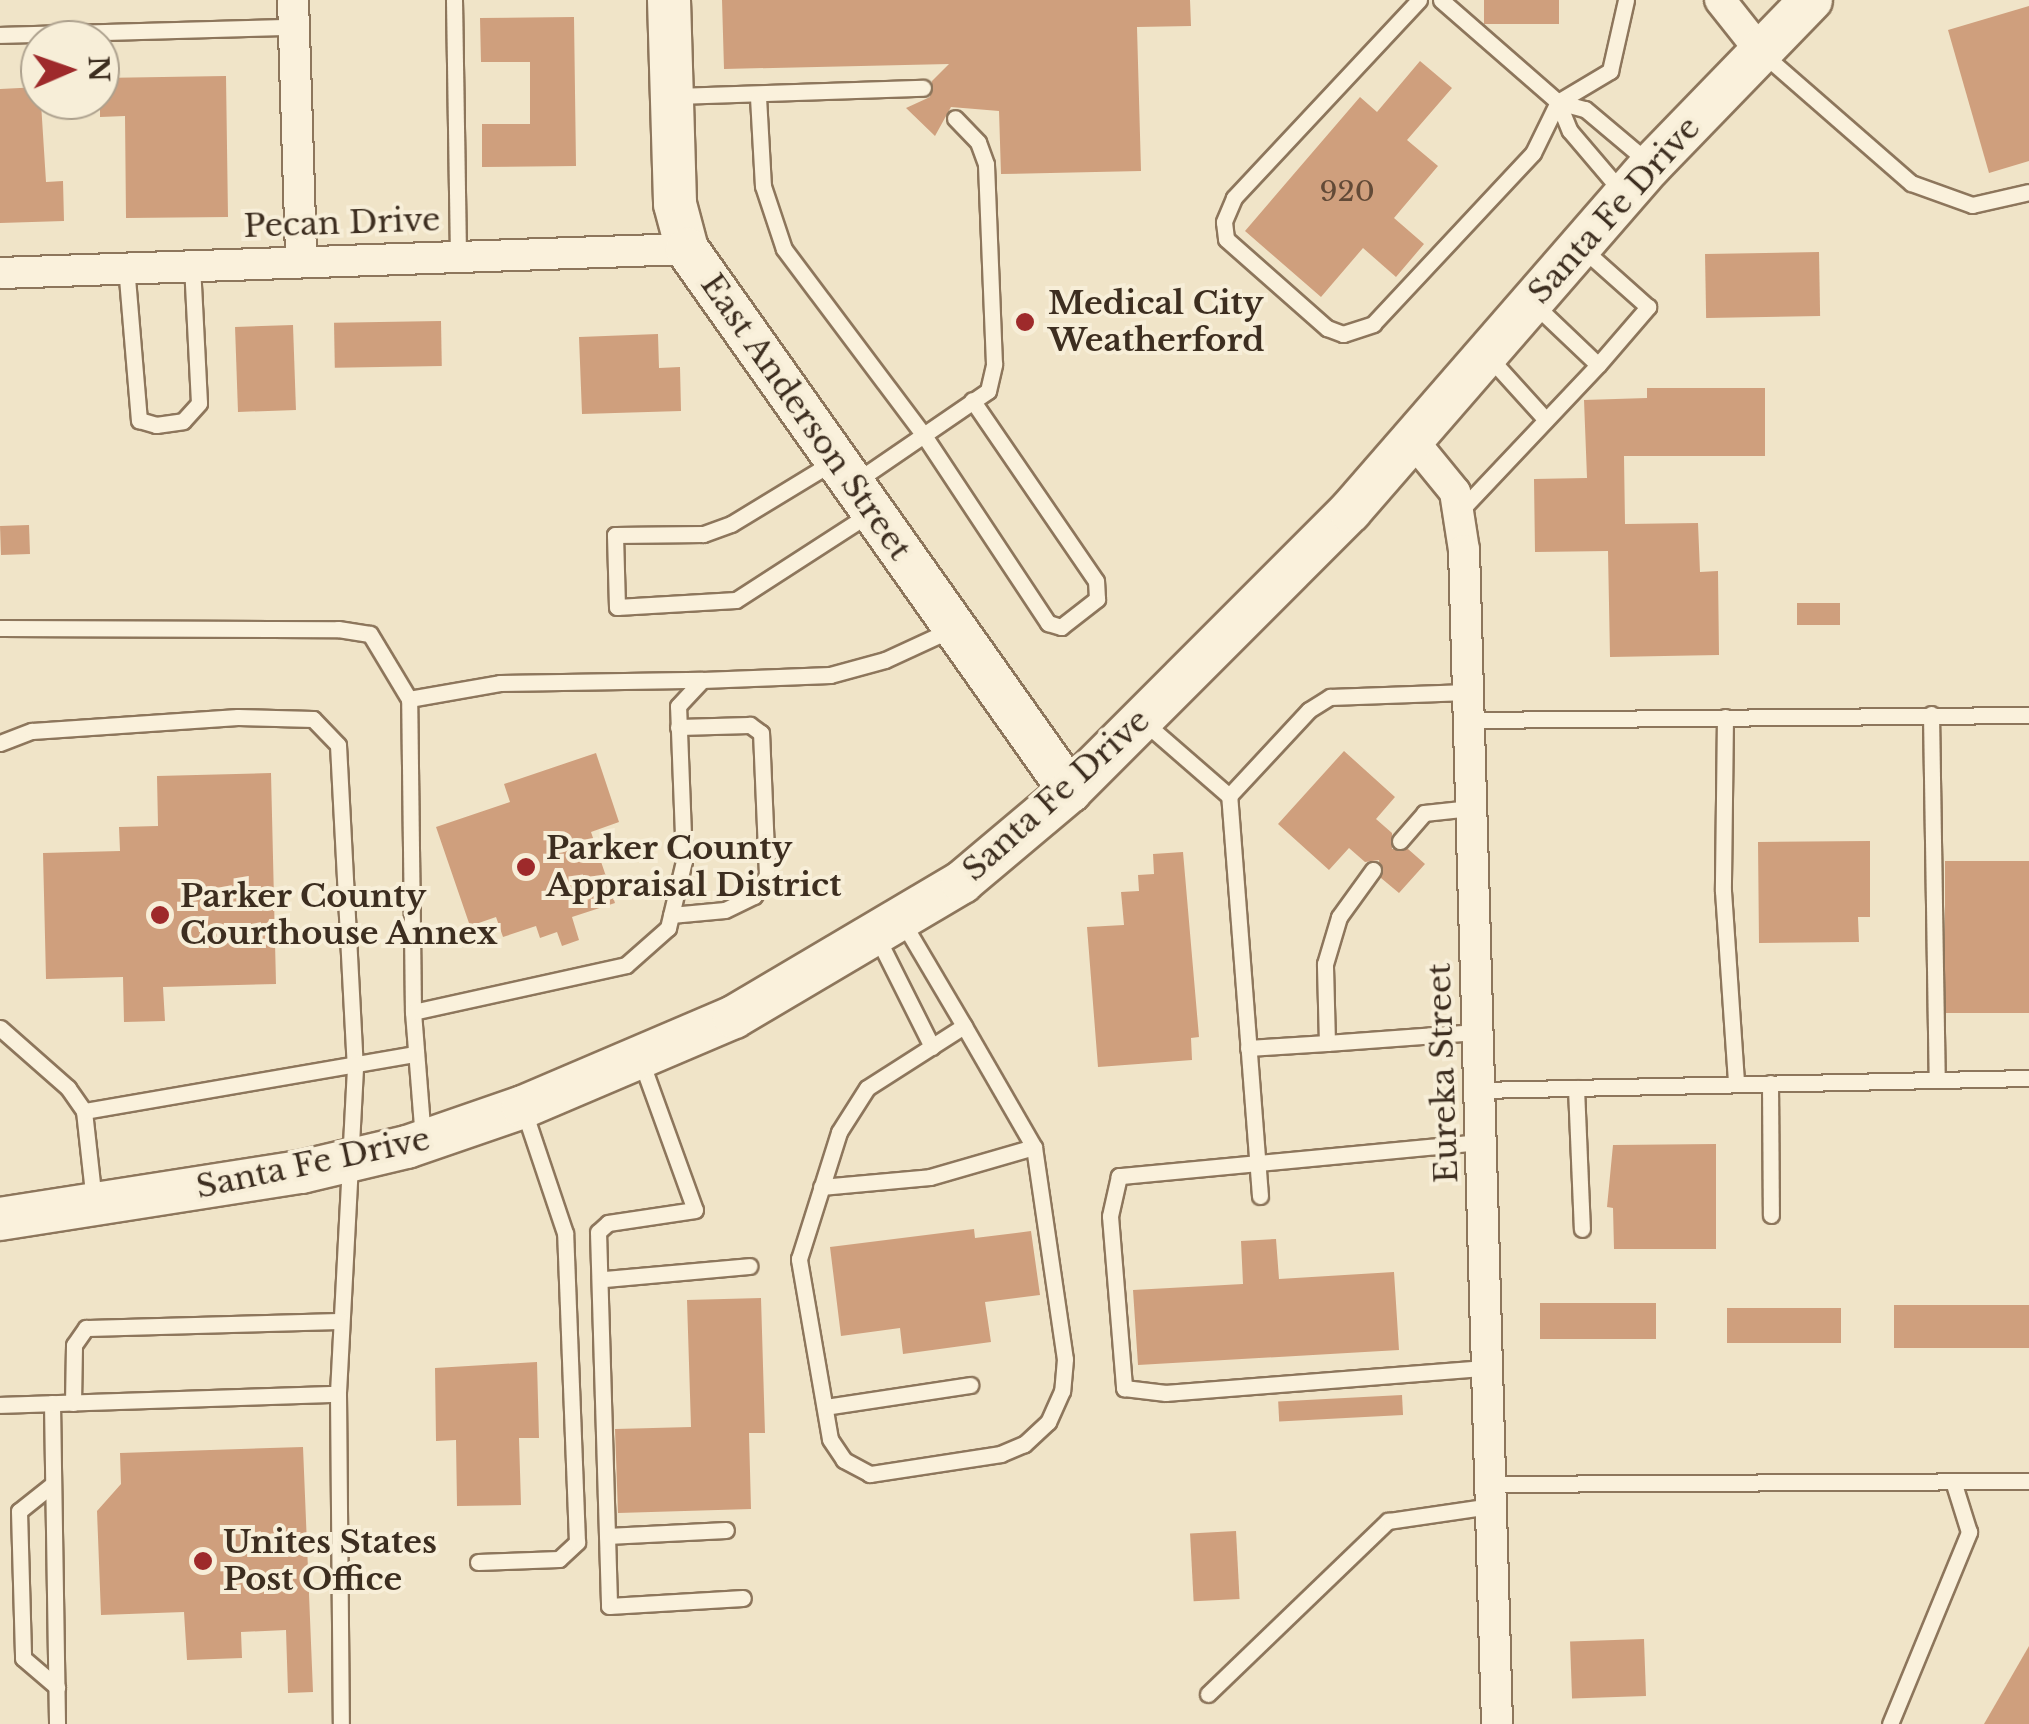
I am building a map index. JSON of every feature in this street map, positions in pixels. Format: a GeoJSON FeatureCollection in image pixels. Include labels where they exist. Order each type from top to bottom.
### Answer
{"type":"FeatureCollection","features":[{"type":"Feature","properties":{"kind":"main road","name":"East Anderson Street"},"geometry":{"type":"LineString","coordinates":[[669,0],[675,204],[687,249],[1070,790]]}},
{"type":"Feature","properties":{"kind":"main road","name":"Santa Fe Drive"},"geometry":{"type":"LineString","coordinates":[[0,1219],[353,1160],[423,1142],[523,1107],[734,1017],[889,929],[962,882],[1070,790],[1350,511],[1410,437],[1638,180],[1811,0]]}},
{"type":"Feature","properties":{"kind":"street"},"geometry":{"type":"LineString","coordinates":[[1720,0],[1762,53]]}},
{"type":"Feature","properties":{"kind":"street"},"geometry":{"type":"LineString","coordinates":[[293,14],[301,258]]}},
{"type":"Feature","properties":{"kind":"street","name":"Pecan Drive"},"geometry":{"type":"LineString","coordinates":[[0,272],[301,258],[687,249]]}},
{"type":"Feature","properties":{"kind":"street","name":"Eureka Street"},"geometry":{"type":"LineString","coordinates":[[1410,437],[1455,492],[1458,513],[1468,706],[1497,1724]]}},
{"type":"Feature","properties":{"kind":"lane"},"geometry":{"type":"LineString","coordinates":[[454,0],[458,254]]}},
{"type":"Feature","properties":{"kind":"lane"},"geometry":{"type":"LineString","coordinates":[[1418,0],[1234,198],[1224,222],[1226,238],[1327,328],[1344,334],[1373,324],[1533,153],[1558,102],[1610,71],[1626,0]]}},
{"type":"Feature","properties":{"kind":"lane"},"geometry":{"type":"LineString","coordinates":[[1442,0],[1558,102],[1585,109],[1638,180]]}},
{"type":"Feature","properties":{"kind":"lane"},"geometry":{"type":"LineString","coordinates":[[0,35],[293,14]]}},
{"type":"Feature","properties":{"kind":"lane"},"geometry":{"type":"LineString","coordinates":[[1762,53],[1911,184],[1972,205],[2029,192]]}},
{"type":"Feature","properties":{"kind":"lane"},"geometry":{"type":"LineString","coordinates":[[672,96],[758,97],[922,88]]}},
{"type":"Feature","properties":{"kind":"lane"},"geometry":{"type":"LineString","coordinates":[[758,97],[763,186],[784,249],[924,434],[1048,623],[1070,622],[1097,599],[1089,566],[972,400]]}},
{"type":"Feature","properties":{"kind":"lane"},"geometry":{"type":"LineString","coordinates":[[1558,102],[1570,132],[1638,180]]}},
{"type":"Feature","properties":{"kind":"lane"},"geometry":{"type":"LineString","coordinates":[[854,485],[703,534],[615,534],[617,606],[736,600],[854,485],[988,391],[994,364],[986,164],[978,142],[954,118]]}},
{"type":"Feature","properties":{"kind":"lane"},"geometry":{"type":"LineString","coordinates":[[1458,513],[1648,307],[1580,246]]}},
{"type":"Feature","properties":{"kind":"lane"},"geometry":{"type":"LineString","coordinates":[[126,266],[139,420],[156,425],[184,421],[199,403],[192,263]]}},
{"type":"Feature","properties":{"kind":"lane"},"geometry":{"type":"LineString","coordinates":[[1531,301],[1598,365]]}},
{"type":"Feature","properties":{"kind":"lane"},"geometry":{"type":"LineString","coordinates":[[1486,353],[1546,420]]}},
{"type":"Feature","properties":{"kind":"lane"},"geometry":{"type":"LineString","coordinates":[[410,699],[500,683],[830,675],[885,660],[956,627]]}},
{"type":"Feature","properties":{"kind":"lane"},"geometry":{"type":"LineString","coordinates":[[0,628],[338,628],[370,634],[410,699],[412,1012],[423,1142]]}},
{"type":"Feature","properties":{"kind":"lane"},"geometry":{"type":"LineString","coordinates":[[412,1012],[626,965],[668,928],[684,862],[678,706],[702,680]]}},
{"type":"Feature","properties":{"kind":"lane"},"geometry":{"type":"LineString","coordinates":[[1229,796],[1309,710],[1330,697],[1726,717],[2029,715]]}},
{"type":"Feature","properties":{"kind":"lane"},"geometry":{"type":"LineString","coordinates":[[1931,714],[1936,1080]]}},
{"type":"Feature","properties":{"kind":"lane"},"geometry":{"type":"LineString","coordinates":[[0,743],[32,731],[238,716],[313,719],[338,745],[354,1068],[353,1160],[338,1394],[342,1724]]}},
{"type":"Feature","properties":{"kind":"lane"},"geometry":{"type":"LineString","coordinates":[[1726,717],[1723,891],[1736,1084]]}},
{"type":"Feature","properties":{"kind":"lane"},"geometry":{"type":"LineString","coordinates":[[1141,720],[1229,796],[1260,1196]]}},
{"type":"Feature","properties":{"kind":"lane"},"geometry":{"type":"LineString","coordinates":[[671,915],[726,910],[754,896],[767,875],[761,732],[750,725],[678,727]]}},
{"type":"Feature","properties":{"kind":"lane"},"geometry":{"type":"LineString","coordinates":[[1400,841],[1424,812],[1471,808]]}},
{"type":"Feature","properties":{"kind":"lane"},"geometry":{"type":"LineString","coordinates":[[1327,1044],[1325,964],[1340,917],[1372,870]]}},
{"type":"Feature","properties":{"kind":"lane"},"geometry":{"type":"LineString","coordinates":[[889,929],[964,1026],[1034,1147],[1065,1359],[1062,1391],[1048,1422],[1001,1454],[870,1474],[844,1460],[830,1439],[799,1259],[838,1132],[867,1088],[964,1026]]}},
{"type":"Feature","properties":{"kind":"lane"},"geometry":{"type":"LineString","coordinates":[[889,929],[932,1047]]}},
{"type":"Feature","properties":{"kind":"lane"},"geometry":{"type":"LineString","coordinates":[[0,1028],[68,1088],[84,1111],[94,1206]]}},
{"type":"Feature","properties":{"kind":"lane"},"geometry":{"type":"LineString","coordinates":[[1248,1048],[1477,1032]]}},
{"type":"Feature","properties":{"kind":"lane"},"geometry":{"type":"LineString","coordinates":[[84,1111],[354,1068],[415,1054]]}},
{"type":"Feature","properties":{"kind":"lane"},"geometry":{"type":"LineString","coordinates":[[639,1057],[695,1210],[608,1224],[598,1232],[604,1280],[609,1606],[743,1598]]}},
{"type":"Feature","properties":{"kind":"lane"},"geometry":{"type":"LineString","coordinates":[[1479,1090],[2029,1078]]}},
{"type":"Feature","properties":{"kind":"lane"},"geometry":{"type":"LineString","coordinates":[[1770,1083],[1771,1215]]}},
{"type":"Feature","properties":{"kind":"lane"},"geometry":{"type":"LineString","coordinates":[[1576,1088],[1582,1228]]}},
{"type":"Feature","properties":{"kind":"lane"},"geometry":{"type":"LineString","coordinates":[[478,1562],[560,1559],[577,1542],[566,1233],[523,1107]]}},
{"type":"Feature","properties":{"kind":"lane"},"geometry":{"type":"LineString","coordinates":[[1480,1142],[1118,1176],[1110,1216],[1124,1388],[1166,1393],[1487,1368]]}},
{"type":"Feature","properties":{"kind":"lane"},"geometry":{"type":"LineString","coordinates":[[821,1187],[930,1177],[1034,1147]]}},
{"type":"Feature","properties":{"kind":"lane"},"geometry":{"type":"LineString","coordinates":[[604,1280],[748,1266]]}},
{"type":"Feature","properties":{"kind":"lane"},"geometry":{"type":"LineString","coordinates":[[73,1402],[74,1345],[86,1328],[340,1321]]}},
{"type":"Feature","properties":{"kind":"lane"},"geometry":{"type":"LineString","coordinates":[[824,1407],[970,1385]]}},
{"type":"Feature","properties":{"kind":"lane"},"geometry":{"type":"LineString","coordinates":[[0,1405],[338,1394]]}},
{"type":"Feature","properties":{"kind":"lane"},"geometry":{"type":"LineString","coordinates":[[52,1403],[57,1724]]}},
{"type":"Feature","properties":{"kind":"lane"},"geometry":{"type":"LineString","coordinates":[[1911,1724],[1892,1720],[1968,1532],[1953,1481]]}},
{"type":"Feature","properties":{"kind":"lane"},"geometry":{"type":"LineString","coordinates":[[1208,1694],[1388,1521],[1490,1495],[2029,1481]]}},
{"type":"Feature","properties":{"kind":"lane"},"geometry":{"type":"LineString","coordinates":[[54,1484],[19,1511],[23,1658],[57,1687]]}},
{"type":"Feature","properties":{"kind":"lane"},"geometry":{"type":"LineString","coordinates":[[606,1536],[726,1530]]}},
{"type":"Feature","properties":{"kind":"building","name":"Medical City Weatherford"},"geometry":{"type":"Polygon","coordinates":[[[722,0],[1190,0],[1191,26],[1137,27],[1141,171],[1001,174],[999,111],[951,107],[935,136],[906,108],[930,97],[932,81],[949,64],[724,69],[722,0]]]}},
{"type":"Feature","properties":{"kind":"building"},"geometry":{"type":"Polygon","coordinates":[[[1484,0],[1559,0],[1559,24],[1484,24],[1484,0]]]}},
{"type":"Feature","properties":{"kind":"building"},"geometry":{"type":"Polygon","coordinates":[[[2029,6],[2029,161],[1989,173],[1948,30],[2029,6]]]}},
{"type":"Feature","properties":{"kind":"building"},"geometry":{"type":"Polygon","coordinates":[[[574,17],[576,166],[482,167],[482,124],[530,124],[530,62],[481,62],[480,18],[574,17]]]}},
{"type":"Feature","properties":{"kind":"building"},"geometry":{"type":"Polygon","coordinates":[[[1420,61],[1452,88],[1407,140],[1438,166],[1394,218],[1424,244],[1396,277],[1363,248],[1321,297],[1245,231],[1360,97],[1377,112],[1420,61]]]}},
{"type":"Feature","properties":{"kind":"building"},"geometry":{"type":"Polygon","coordinates":[[[226,76],[228,217],[126,218],[125,116],[120,116],[120,78],[226,76]]]}},
{"type":"Feature","properties":{"kind":"building"},"geometry":{"type":"Polygon","coordinates":[[[20,88],[20,120],[42,120],[46,182],[63,181],[64,221],[0,223],[0,89],[20,88]]]}},
{"type":"Feature","properties":{"kind":"building"},"geometry":{"type":"Polygon","coordinates":[[[1819,252],[1820,316],[1706,318],[1705,254],[1819,252]]]}},
{"type":"Feature","properties":{"kind":"building"},"geometry":{"type":"Polygon","coordinates":[[[441,321],[442,366],[335,368],[334,323],[441,321]]]}},
{"type":"Feature","properties":{"kind":"building"},"geometry":{"type":"Polygon","coordinates":[[[293,325],[296,410],[238,412],[235,327],[293,325]]]}},
{"type":"Feature","properties":{"kind":"building"},"geometry":{"type":"Polygon","coordinates":[[[658,334],[659,368],[680,367],[681,411],[582,414],[579,337],[658,334]]]}},
{"type":"Feature","properties":{"kind":"building"},"geometry":{"type":"Polygon","coordinates":[[[1647,388],[1765,388],[1765,456],[1624,456],[1625,524],[1698,523],[1700,572],[1718,571],[1719,655],[1610,657],[1608,551],[1535,552],[1534,479],[1587,478],[1584,400],[1647,398],[1647,388]]]}},
{"type":"Feature","properties":{"kind":"building"},"geometry":{"type":"Polygon","coordinates":[[[29,525],[30,554],[1,555],[0,526],[29,525]]]}},
{"type":"Feature","properties":{"kind":"building"},"geometry":{"type":"Polygon","coordinates":[[[1797,603],[1840,603],[1840,625],[1797,625],[1797,603]]]}},
{"type":"Feature","properties":{"kind":"building"},"geometry":{"type":"Polygon","coordinates":[[[1344,751],[1395,797],[1376,819],[1392,833],[1392,849],[1408,849],[1425,864],[1399,893],[1381,878],[1379,860],[1365,862],[1349,848],[1329,870],[1278,824],[1344,751]]]}},
{"type":"Feature","properties":{"kind":"building","name":"Parker County Appraisal District"},"geometry":{"type":"Polygon","coordinates":[[[596,753],[619,822],[591,832],[615,903],[572,917],[579,940],[562,946],[557,932],[540,938],[536,926],[503,937],[496,917],[470,926],[436,827],[510,802],[504,784],[596,753]]]}},
{"type":"Feature","properties":{"kind":"building","name":"Parker County Courthouse Annex"},"geometry":{"type":"Polygon","coordinates":[[[271,773],[276,984],[163,987],[165,1021],[124,1022],[123,977],[46,979],[43,853],[120,851],[119,827],[158,826],[157,776],[271,773]]]}},
{"type":"Feature","properties":{"kind":"building"},"geometry":{"type":"Polygon","coordinates":[[[1870,841],[1870,917],[1858,917],[1859,942],[1759,943],[1758,842],[1870,841]]]}},
{"type":"Feature","properties":{"kind":"building"},"geometry":{"type":"Polygon","coordinates":[[[1183,852],[1199,1037],[1191,1038],[1192,1060],[1098,1067],[1087,927],[1124,925],[1121,892],[1139,891],[1138,875],[1154,874],[1153,854],[1183,852]]]}},
{"type":"Feature","properties":{"kind":"building"},"geometry":{"type":"Polygon","coordinates":[[[1945,861],[2029,861],[2029,1013],[1945,1013],[1945,861]]]}},
{"type":"Feature","properties":{"kind":"building"},"geometry":{"type":"Polygon","coordinates":[[[1716,1144],[1716,1249],[1614,1249],[1613,1208],[1607,1207],[1613,1145],[1716,1144]]]}},
{"type":"Feature","properties":{"kind":"building"},"geometry":{"type":"Polygon","coordinates":[[[974,1229],[975,1238],[1031,1231],[1040,1295],[985,1302],[991,1342],[903,1354],[900,1328],[841,1336],[830,1247],[974,1229]]]}},
{"type":"Feature","properties":{"kind":"building"},"geometry":{"type":"Polygon","coordinates":[[[1276,1239],[1279,1279],[1394,1272],[1399,1350],[1138,1365],[1133,1290],[1243,1284],[1241,1241],[1276,1239]]]}},
{"type":"Feature","properties":{"kind":"building"},"geometry":{"type":"Polygon","coordinates":[[[761,1298],[765,1433],[749,1433],[751,1509],[618,1513],[615,1429],[691,1427],[687,1300],[761,1298]]]}},
{"type":"Feature","properties":{"kind":"building"},"geometry":{"type":"Polygon","coordinates":[[[1540,1303],[1656,1303],[1656,1339],[1540,1339],[1540,1303]]]}},
{"type":"Feature","properties":{"kind":"building"},"geometry":{"type":"Polygon","coordinates":[[[1894,1305],[2029,1305],[2029,1348],[1894,1348],[1894,1305]]]}},
{"type":"Feature","properties":{"kind":"building"},"geometry":{"type":"Polygon","coordinates":[[[1727,1308],[1841,1308],[1841,1343],[1727,1343],[1727,1308]]]}},
{"type":"Feature","properties":{"kind":"building"},"geometry":{"type":"Polygon","coordinates":[[[537,1362],[539,1438],[519,1438],[521,1505],[457,1506],[456,1440],[436,1441],[435,1368],[537,1362]]]}},
{"type":"Feature","properties":{"kind":"building"},"geometry":{"type":"Polygon","coordinates":[[[1402,1395],[1403,1415],[1279,1421],[1278,1401],[1402,1395]]]}},
{"type":"Feature","properties":{"kind":"building","name":"Unites States Post Office"},"geometry":{"type":"Polygon","coordinates":[[[303,1447],[313,1692],[288,1693],[286,1630],[241,1632],[242,1658],[187,1660],[184,1612],[101,1615],[97,1511],[121,1484],[120,1453],[303,1447]]]}},
{"type":"Feature","properties":{"kind":"building"},"geometry":{"type":"Polygon","coordinates":[[[1236,1531],[1240,1599],[1194,1601],[1190,1533],[1236,1531]]]}},
{"type":"Feature","properties":{"kind":"building"},"geometry":{"type":"Polygon","coordinates":[[[1644,1639],[1646,1696],[1572,1699],[1570,1642],[1644,1639]]]}},
{"type":"Feature","properties":{"kind":"building"},"geometry":{"type":"Polygon","coordinates":[[[2029,1646],[2029,1724],[1984,1724],[2029,1646]]]}},
{"type":"Feature","properties":{"kind":"place","name":"Medical City Weatherford"},"geometry":{"type":"Point","coordinates":[1025,322]}},
{"type":"Feature","properties":{"kind":"place","name":"Parker County Appraisal District"},"geometry":{"type":"Point","coordinates":[526,867]}},
{"type":"Feature","properties":{"kind":"place","name":"Parker County Courthouse Annex"},"geometry":{"type":"Point","coordinates":[160,915]}},
{"type":"Feature","properties":{"kind":"place","name":"Unites States Post Office"},"geometry":{"type":"Point","coordinates":[203,1561]}}]}
